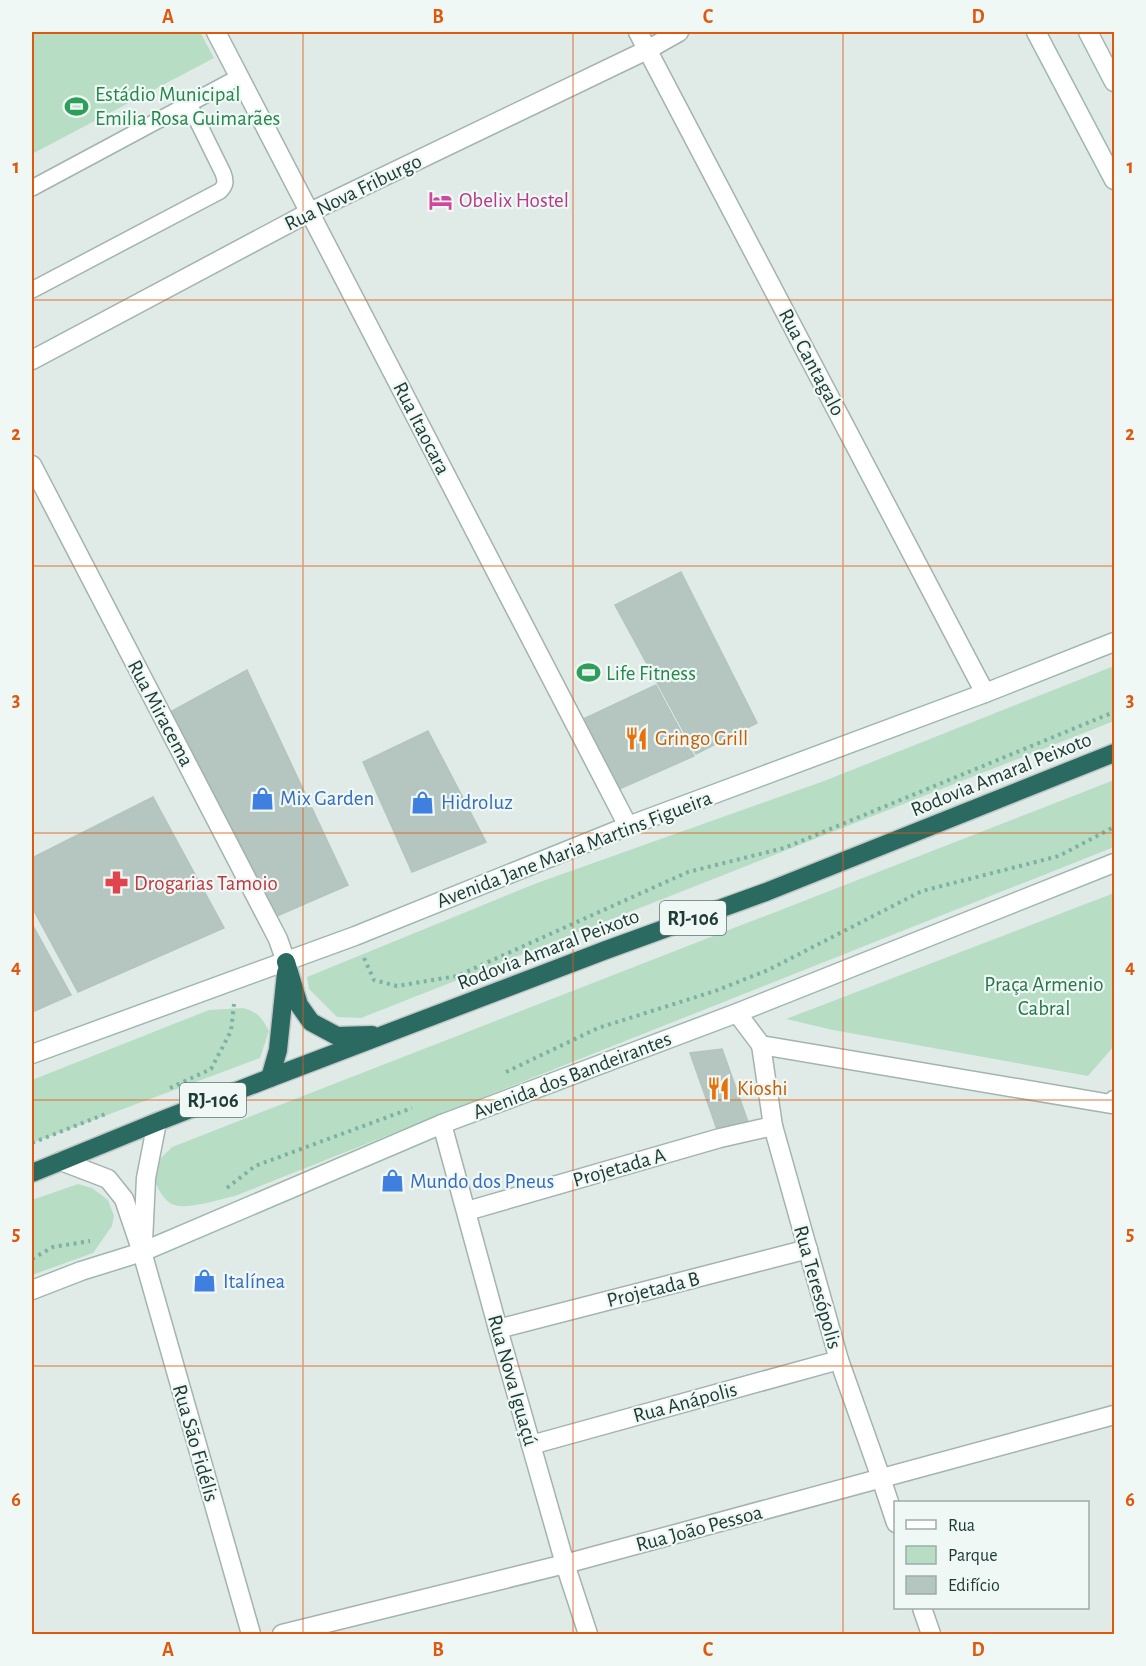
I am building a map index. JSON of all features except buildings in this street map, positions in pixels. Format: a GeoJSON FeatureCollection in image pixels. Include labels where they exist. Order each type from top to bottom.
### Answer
{"type":"FeatureCollection","features":[{"type":"Feature","properties":{"kind":"highway","name":"Rodovia Amaral Peixoto"},"geometry":{"type":"LineString","coordinates":[[32,1173],[270,1078],[606,950],[766,892],[1114,753]]}},
{"type":"Feature","properties":{"kind":"highway"},"geometry":{"type":"LineString","coordinates":[[286,962],[299,1005],[311,1022],[337,1036],[386,1035]]}},
{"type":"Feature","properties":{"kind":"highway"},"geometry":{"type":"LineString","coordinates":[[270,1078],[278,1050],[286,962]]}},
{"type":"Feature","properties":{"kind":"street","name":"Rua Itaocara"},"geometry":{"type":"LineString","coordinates":[[216,32],[628,826]]}},
{"type":"Feature","properties":{"kind":"street","name":"Rua Cantagalo"},"geometry":{"type":"LineString","coordinates":[[638,32],[985,693]]}},
{"type":"Feature","properties":{"kind":"street","name":"Rua Nova Friburgo"},"geometry":{"type":"LineString","coordinates":[[32,360],[310,212],[680,32]]}},
{"type":"Feature","properties":{"kind":"street"},"geometry":{"type":"LineString","coordinates":[[1036,32],[1114,180]]}},
{"type":"Feature","properties":{"kind":"street"},"geometry":{"type":"LineString","coordinates":[[1088,32],[1114,82]]}},
{"type":"Feature","properties":{"kind":"street","name":"Rua Miracema"},"geometry":{"type":"LineString","coordinates":[[32,465],[278,939],[286,962]]}},
{"type":"Feature","properties":{"kind":"street","name":"Avenida Jane Maria Martins Figueira"},"geometry":{"type":"LineString","coordinates":[[32,1054],[286,962],[628,826],[985,693],[1114,642]]}},
{"type":"Feature","properties":{"kind":"street","name":"Avenida dos Bandeirantes"},"geometry":{"type":"LineString","coordinates":[[32,1290],[81,1271],[142,1252],[442,1124],[737,1013],[1114,863]]}},
{"type":"Feature","properties":{"kind":"street"},"geometry":{"type":"LineString","coordinates":[[737,1013],[761,1046],[1113,1107]]}},
{"type":"Feature","properties":{"kind":"street","name":"Rua Teresópolis"},"geometry":{"type":"LineString","coordinates":[[761,1046],[772,1126],[839,1360],[894,1517]]}},
{"type":"Feature","properties":{"kind":"street","name":"Rua São Fidélis"},"geometry":{"type":"LineString","coordinates":[[142,1252],[146,1178],[157,1122]]}},
{"type":"Feature","properties":{"kind":"street","name":"Rua Nova Iguaçú"},"geometry":{"type":"LineString","coordinates":[[442,1124],[498,1329],[588,1635]]}},
{"type":"Feature","properties":{"kind":"street","name":"Projetada A"},"geometry":{"type":"LineString","coordinates":[[467,1211],[720,1138],[772,1126]]}},
{"type":"Feature","properties":{"kind":"street","name":"Rua São Fidélis"},"geometry":{"type":"LineString","coordinates":[[61,1161],[108,1179],[124,1199],[142,1252],[251,1635]]}},
{"type":"Feature","properties":{"kind":"street","name":"Projetada B"},"geometry":{"type":"LineString","coordinates":[[498,1329],[808,1249]]}},
{"type":"Feature","properties":{"kind":"street","name":"Rua Anápolis"},"geometry":{"type":"LineString","coordinates":[[531,1444],[839,1360]]}},
{"type":"Feature","properties":{"kind":"street","name":"Rua João Pessoa"},"geometry":{"type":"LineString","coordinates":[[282,1635],[566,1564],[1114,1415]]}},
{"type":"Feature","properties":{"kind":"street"},"geometry":{"type":"LineString","coordinates":[[922,1609],[931,1635]]}},
{"type":"Feature","properties":{"kind":"lane"},"geometry":{"type":"LineString","coordinates":[[32,188],[239,77]]}},
{"type":"Feature","properties":{"kind":"lane"},"geometry":{"type":"LineString","coordinates":[[32,290],[220,191],[225,186],[223,173],[189,104]]}},
{"type":"Feature","properties":{"kind":"path"},"geometry":{"type":"LineString","coordinates":[[354,936],[374,980],[397,986],[457,976],[688,872],[784,849],[1114,712]]}},
{"type":"Feature","properties":{"kind":"path"},"geometry":{"type":"LineString","coordinates":[[501,1074],[598,1028],[715,992],[768,970],[922,891],[1059,856],[1114,827]]}},
{"type":"Feature","properties":{"kind":"path"},"geometry":{"type":"LineString","coordinates":[[165,1091],[211,1070],[231,1031],[234,1000]]}},
{"type":"Feature","properties":{"kind":"path"},"geometry":{"type":"LineString","coordinates":[[227,1188],[255,1166],[415,1107]]}},
{"type":"Feature","properties":{"kind":"path"},"geometry":{"type":"LineString","coordinates":[[32,1143],[115,1110]]}},
{"type":"Feature","properties":{"kind":"path"},"geometry":{"type":"LineString","coordinates":[[32,1259],[53,1247],[91,1240]]}},
{"type":"Feature","properties":{"kind":"green space","name":"Estádio Municipal Emilia Rosa Guimarães"},"geometry":{"type":"Polygon","coordinates":[[[32,32],[200,32],[214,58],[32,154],[32,32]]]}},
{"type":"Feature","properties":{"kind":"green space"},"geometry":{"type":"Polygon","coordinates":[[[1114,666],[1114,721],[361,1018],[337,1017],[309,989],[307,977],[537,883],[824,781],[1114,666]]]}},
{"type":"Feature","properties":{"kind":"green space"},"geometry":{"type":"Polygon","coordinates":[[[1114,780],[1114,847],[235,1196],[192,1206],[176,1205],[164,1197],[152,1175],[158,1161],[172,1147],[1114,780]]]}},
{"type":"Feature","properties":{"kind":"green space","name":"Praça Armenio Cabral"},"geometry":{"type":"Polygon","coordinates":[[[1114,893],[1114,1046],[1088,1076],[833,1030],[786,1019],[1114,893]]]}},
{"type":"Feature","properties":{"kind":"green space"},"geometry":{"type":"Polygon","coordinates":[[[243,1008],[259,1016],[269,1031],[260,1058],[32,1143],[32,1080],[209,1010],[243,1008]]]}},
{"type":"Feature","properties":{"kind":"green space"},"geometry":{"type":"Polygon","coordinates":[[[78,1184],[92,1188],[108,1200],[114,1216],[112,1226],[93,1253],[32,1275],[32,1200],[78,1184]]]}},
{"type":"Feature","properties":{"kind":"place","name":"Estádio Municipal Emilia Rosa Guimarães"},"geometry":{"type":"Point","coordinates":[77,106]}},
{"type":"Feature","properties":{"kind":"place","name":"Obelix Hostel"},"geometry":{"type":"Point","coordinates":[441,200]}},
{"type":"Feature","properties":{"kind":"place","name":"Life Fitness"},"geometry":{"type":"Point","coordinates":[588,673]}},
{"type":"Feature","properties":{"kind":"place","name":"Gringo Grill"},"geometry":{"type":"Point","coordinates":[637,738]}},
{"type":"Feature","properties":{"kind":"place","name":"Mix Garden"},"geometry":{"type":"Point","coordinates":[262,798]}},
{"type":"Feature","properties":{"kind":"place","name":"Hidroluz"},"geometry":{"type":"Point","coordinates":[423,802]}},
{"type":"Feature","properties":{"kind":"place","name":"Drogarias Tamoio"},"geometry":{"type":"Point","coordinates":[116,883]}},
{"type":"Feature","properties":{"kind":"place","name":"Kioshi"},"geometry":{"type":"Point","coordinates":[719,1088]}},
{"type":"Feature","properties":{"kind":"place","name":"Mundo dos Pneus"},"geometry":{"type":"Point","coordinates":[392,1181]}},
{"type":"Feature","properties":{"kind":"place","name":"Italínea"},"geometry":{"type":"Point","coordinates":[205,1281]}}]}
